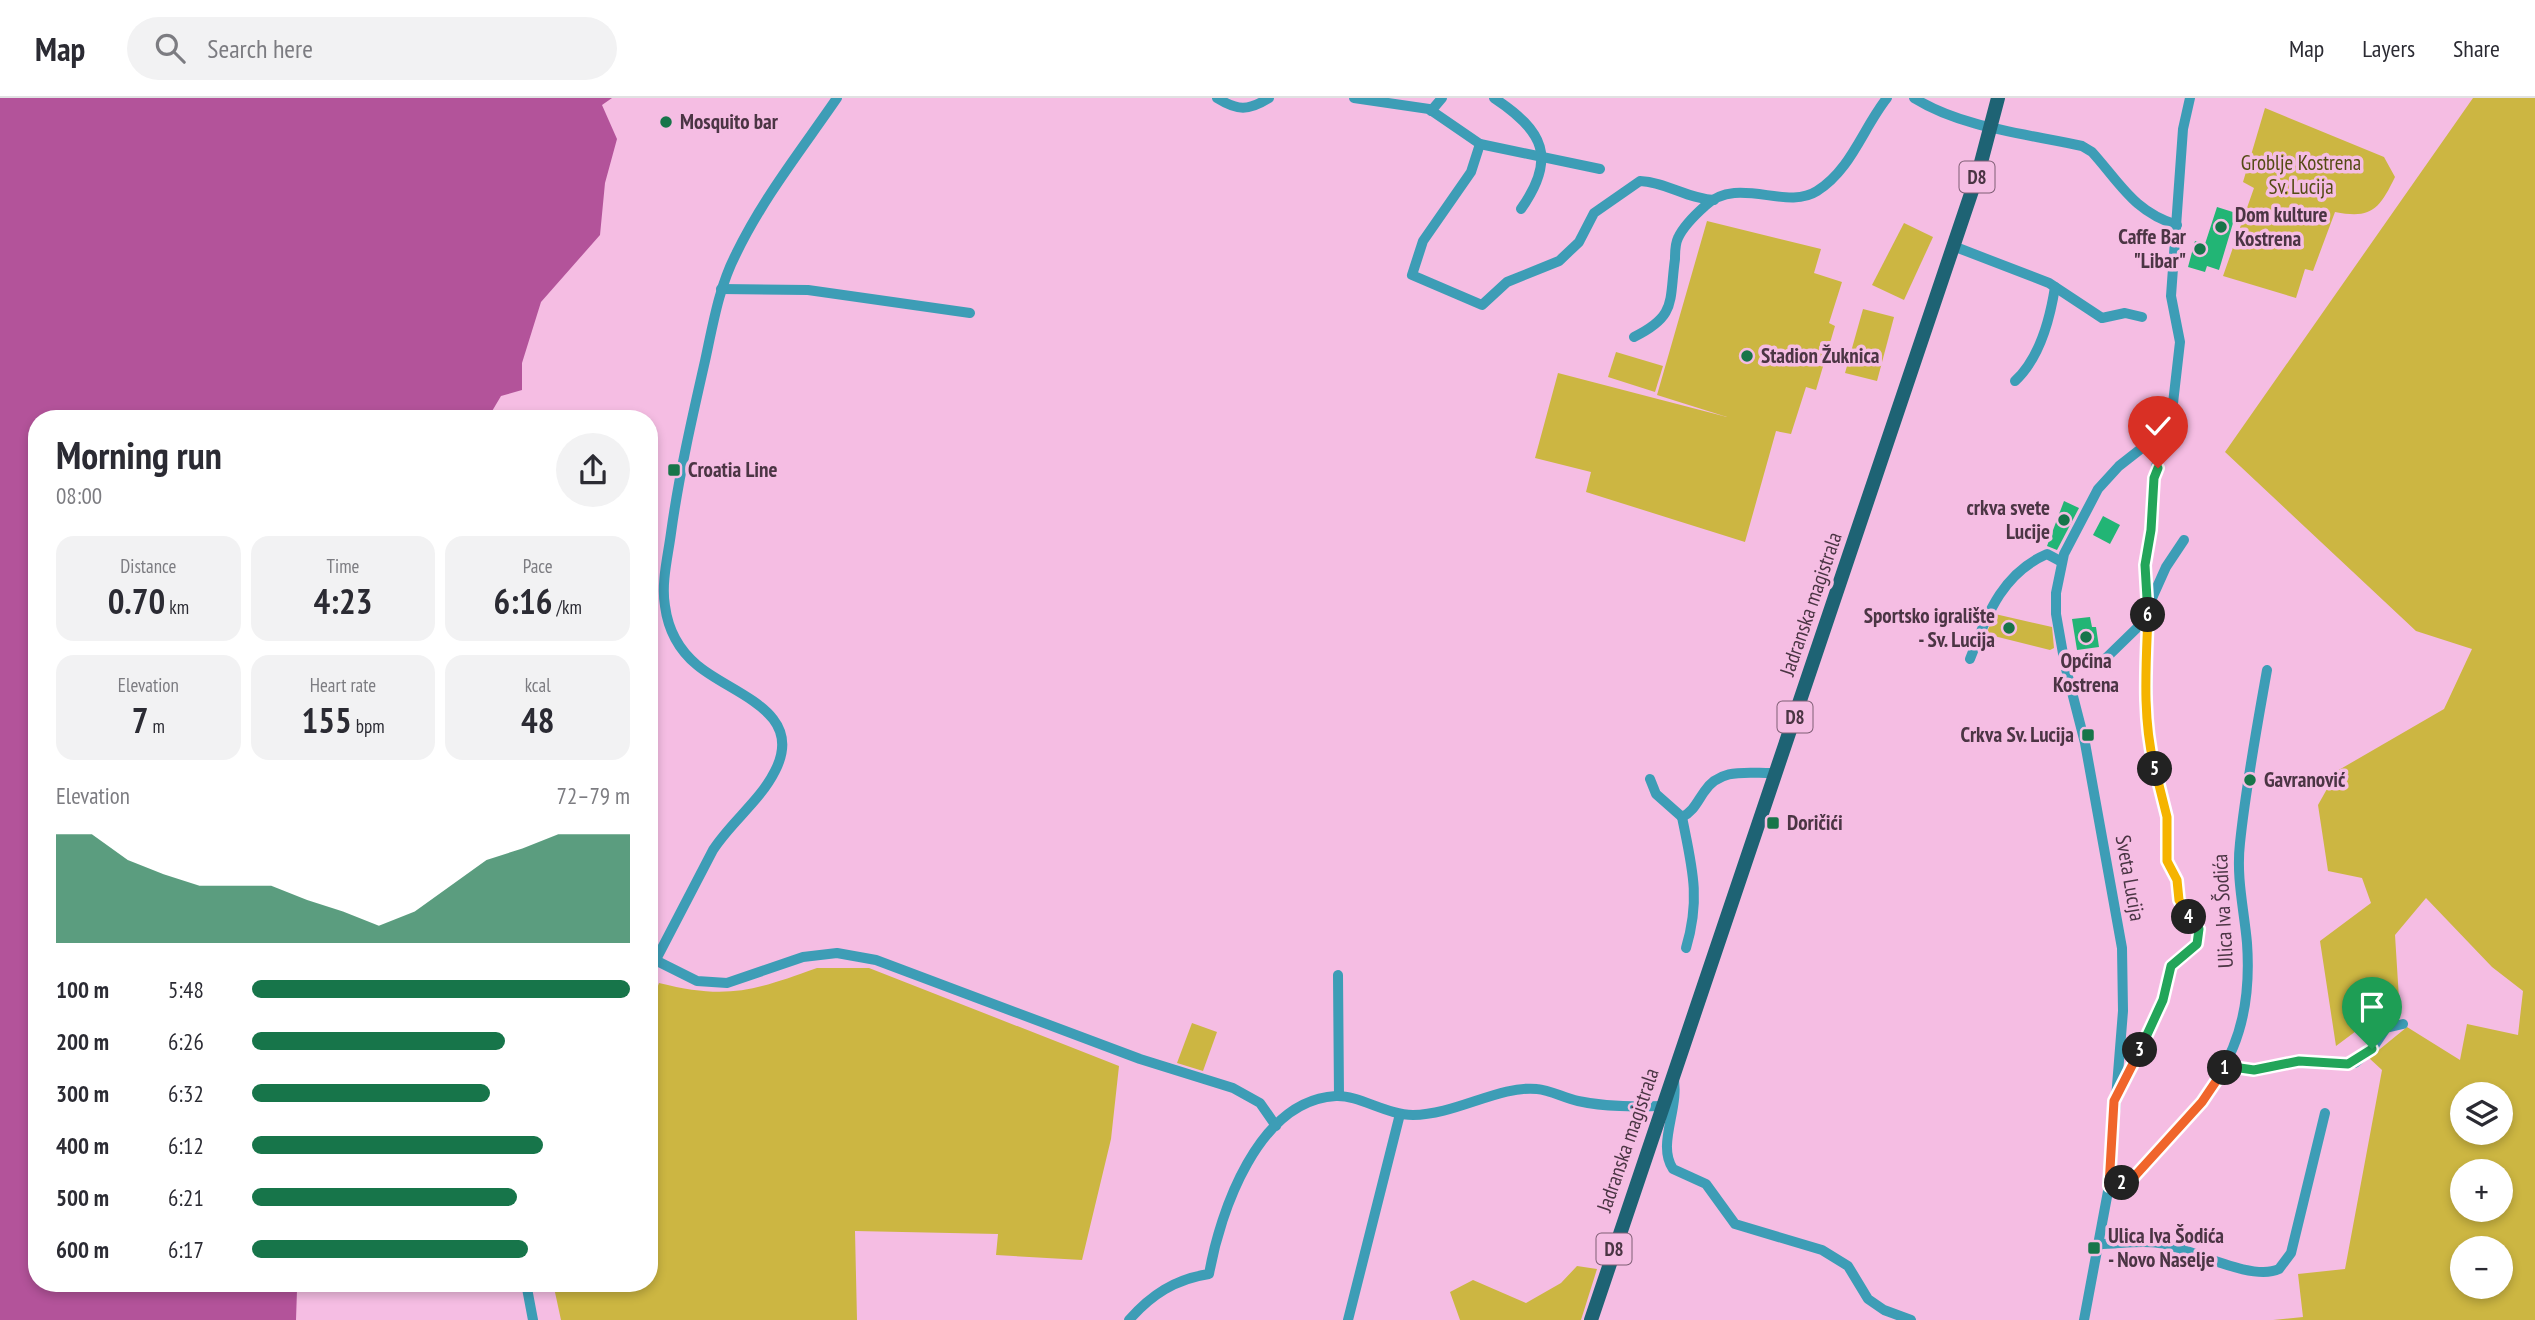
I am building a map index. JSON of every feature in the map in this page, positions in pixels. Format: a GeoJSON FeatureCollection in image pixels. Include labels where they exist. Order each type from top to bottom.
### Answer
{"type":"FeatureCollection","features":[{"type":"Feature","properties":{"kind":"main road","name":"Jadranska magistrala"},"geometry":{"type":"LineString","coordinates":[[1591,1320],[1953,246],[1992,126],[1998,98]]}},
{"type":"Feature","properties":{"kind":"street"},"geometry":{"type":"LineString","coordinates":[[658,954],[713,850],[770,780],[781,754],[781,736],[769,713],[699,667],[678,645],[669,625],[663,596],[678,488],[721,289],[757,213],[836,98]]}},
{"type":"Feature","properties":{"kind":"street"},"geometry":{"type":"LineString","coordinates":[[1217,98],[1241,110],[1253,108],[1269,98]]}},
{"type":"Feature","properties":{"kind":"street"},"geometry":{"type":"LineString","coordinates":[[1354,98],[1431,111],[1480,144],[1601,169]]}},
{"type":"Feature","properties":{"kind":"street"},"geometry":{"type":"LineString","coordinates":[[1431,111],[1442,98]]}},
{"type":"Feature","properties":{"kind":"street"},"geometry":{"type":"LineString","coordinates":[[1494,98],[1524,117],[1544,158],[1538,184],[1521,209]]}},
{"type":"Feature","properties":{"kind":"street"},"geometry":{"type":"LineString","coordinates":[[1634,337],[1660,322],[1669,311],[1677,239],[1695,216],[1722,194],[1755,193],[1802,197],[1818,191],[1851,156],[1886,98]]}},
{"type":"Feature","properties":{"kind":"street"},"geometry":{"type":"LineString","coordinates":[[1914,98],[1933,108],[1992,126],[2082,146],[2092,152],[2137,205],[2150,215],[2177,225]]}},
{"type":"Feature","properties":{"kind":"street","name":"Sveta Lucija"},"geometry":{"type":"LineString","coordinates":[[2114,1101],[2163,1000],[2171,966],[2190,952],[2199,937],[2199,929],[2182,908],[2177,880],[2167,861],[2165,805],[2149,745],[2145,565],[2151,530],[2154,478],[2165,425],[2175,398],[2180,342],[2171,309],[2183,129],[2190,98]]}},
{"type":"Feature","properties":{"kind":"street"},"geometry":{"type":"LineString","coordinates":[[1480,144],[1471,172],[1423,241],[1412,275],[1482,305],[1507,282],[1559,261],[1579,242],[1594,213],[1640,181],[1656,182],[1702,200],[1714,200]]}},
{"type":"Feature","properties":{"kind":"street"},"geometry":{"type":"LineString","coordinates":[[1953,246],[2055,287],[2102,318],[2125,313],[2142,317]]}},
{"type":"Feature","properties":{"kind":"street"},"geometry":{"type":"LineString","coordinates":[[2015,381],[2038,346],[2047,326],[2055,287]]}},
{"type":"Feature","properties":{"kind":"street"},"geometry":{"type":"LineString","coordinates":[[721,289],[808,290],[970,313]]}},
{"type":"Feature","properties":{"kind":"street","name":"Sveta Lucija"},"geometry":{"type":"LineString","coordinates":[[2084,1320],[2109,1186],[2123,1012],[2119,920],[2085,743],[2066,666],[2056,614],[2056,593],[2062,562],[2098,489],[2119,466],[2157,437],[2165,425]]}},
{"type":"Feature","properties":{"kind":"street","name":"Sveta Lucija"},"geometry":{"type":"LineString","coordinates":[[2066,666],[2110,656],[2140,625],[2166,567],[2183,540]]}},
{"type":"Feature","properties":{"kind":"street"},"geometry":{"type":"LineString","coordinates":[[1970,659],[2003,586],[2035,559],[2047,554],[2062,562]]}},
{"type":"Feature","properties":{"kind":"street","name":"Ulica Iva Šodića"},"geometry":{"type":"LineString","coordinates":[[2109,1186],[2133,1178],[2202,1102],[2226,1066],[2244,1011],[2247,944],[2239,892],[2239,844],[2267,670]]}},
{"type":"Feature","properties":{"kind":"street"},"geometry":{"type":"LineString","coordinates":[[1682,817],[1692,811],[1706,788],[1718,778],[1738,772],[1776,774]]}},
{"type":"Feature","properties":{"kind":"street"},"geometry":{"type":"LineString","coordinates":[[1650,779],[1656,794],[1682,817],[1696,884],[1694,920],[1686,948]]}},
{"type":"Feature","properties":{"kind":"street"},"geometry":{"type":"LineString","coordinates":[[658,962],[697,981],[727,983],[803,957],[836,953],[876,960],[1140,1059],[1233,1088],[1260,1103],[1276,1126]]}},
{"type":"Feature","properties":{"kind":"street"},"geometry":{"type":"LineString","coordinates":[[1338,975],[1339,1096]]}},
{"type":"Feature","properties":{"kind":"street"},"geometry":{"type":"LineString","coordinates":[[2226,1066],[2254,1070],[2299,1061],[2355,1063],[2372,1049],[2386,1028],[2403,1024]]}},
{"type":"Feature","properties":{"kind":"street"},"geometry":{"type":"LineString","coordinates":[[1673,1074],[1677,1091],[1666,1151],[1673,1169],[1706,1184],[1735,1224],[1822,1250],[1848,1266],[1868,1299],[1884,1310],[1911,1320]]}},
{"type":"Feature","properties":{"kind":"street"},"geometry":{"type":"LineString","coordinates":[[1129,1320],[1160,1291],[1177,1282],[1209,1274],[1215,1240],[1237,1180],[1276,1126],[1300,1108],[1322,1098],[1339,1096],[1400,1114],[1446,1112],[1500,1095],[1536,1088],[1611,1107],[1662,1106]]}},
{"type":"Feature","properties":{"kind":"street"},"geometry":{"type":"LineString","coordinates":[[2099,1244],[2155,1243],[2263,1272],[2279,1269],[2291,1253],[2325,1113]]}},
{"type":"Feature","properties":{"kind":"street"},"geometry":{"type":"LineString","coordinates":[[1348,1320],[1400,1114]]}},
{"type":"Feature","properties":{"kind":"street"},"geometry":{"type":"LineString","coordinates":[[528,1292],[533,1320]]}},
{"type":"Feature","properties":{"kind":"green space"},"geometry":{"type":"Polygon","coordinates":[[[2473,98],[2535,98],[2535,1320],[2273,1320],[2303,1317],[2298,1274],[2345,1269],[2382,1070],[2369,1058],[2407,1027],[2460,1060],[2467,1024],[2518,1035],[2523,991],[2492,967],[2426,898],[2395,935],[2399,999],[2336,1046],[2320,941],[2371,903],[2362,878],[2328,871],[2318,805],[2337,771],[2444,709],[2472,649],[2416,631],[2225,452],[2473,98]]]}},
{"type":"Feature","properties":{"kind":"green space","name":"Groblje Kostrena Sv. Lucija"},"geometry":{"type":"Polygon","coordinates":[[[2265,108],[2384,157],[2395,177],[2384,197],[2366,213],[2335,212],[2313,271],[2305,269],[2296,298],[2223,276],[2254,188],[2243,182],[2265,108]]]}},
{"type":"Feature","properties":{"kind":"green space"},"geometry":{"type":"Polygon","coordinates":[[[1707,221],[1821,249],[1814,273],[1842,282],[1829,323],[1835,326],[1816,390],[1806,387],[1791,434],[1776,431],[1745,542],[1586,492],[1591,472],[1535,458],[1558,373],[1727,417],[1657,395],[1707,221]]]}},
{"type":"Feature","properties":{"kind":"green space"},"geometry":{"type":"Polygon","coordinates":[[[1904,223],[1933,237],[1904,300],[1872,285],[1904,223]]]}},
{"type":"Feature","properties":{"kind":"green space"},"geometry":{"type":"Polygon","coordinates":[[[1863,309],[1894,317],[1877,381],[1845,373],[1863,309]]]}},
{"type":"Feature","properties":{"kind":"green space"},"geometry":{"type":"Polygon","coordinates":[[[1616,352],[1663,366],[1655,392],[1608,377],[1616,352]]]}},
{"type":"Feature","properties":{"kind":"green space","name":"Sportsko igralište - Sv. Lucija"},"geometry":{"type":"Polygon","coordinates":[[[1995,614],[2052,627],[2054,648],[2050,650],[1986,634],[1995,614]]]}},
{"type":"Feature","properties":{"kind":"green space"},"geometry":{"type":"Polygon","coordinates":[[[817,968],[869,968],[1119,1066],[1111,1139],[1082,1260],[996,1255],[998,1234],[855,1231],[857,1320],[561,1320],[555,1292],[658,1292],[659,983],[722,992],[739,991],[817,968]]]}},
{"type":"Feature","properties":{"kind":"green space"},"geometry":{"type":"Polygon","coordinates":[[[1192,1023],[1217,1032],[1203,1071],[1177,1063],[1192,1023]]]}},
{"type":"Feature","properties":{"kind":"green space"},"geometry":{"type":"Polygon","coordinates":[[[1577,1266],[1597,1269],[1581,1320],[1460,1320],[1450,1292],[1473,1280],[1526,1303],[1561,1283],[1577,1266]]]}},
{"type":"Feature","properties":{"kind":"shaded area"},"geometry":{"type":"Polygon","coordinates":[[[0,98],[612,98],[602,105],[617,139],[605,183],[600,235],[541,302],[522,363],[522,390],[501,396],[493,410],[28,410],[28,1292],[297,1292],[296,1320],[0,1320],[0,98]]]}},
{"type":"Feature","properties":{"kind":"building","name":"Dom kulture Kostrena"},"geometry":{"type":"Polygon","coordinates":[[[2217,207],[2236,213],[2219,270],[2207,266],[2205,272],[2188,267],[2195,241],[2205,244],[2217,207]]]}},
{"type":"Feature","properties":{"kind":"building","name":"crkva svete Lucije"},"geometry":{"type":"Polygon","coordinates":[[[2064,501],[2079,508],[2057,550],[2047,546],[2064,501]]]}},
{"type":"Feature","properties":{"kind":"building"},"geometry":{"type":"Polygon","coordinates":[[[2103,516],[2120,525],[2110,544],[2093,535],[2103,516]]]}},
{"type":"Feature","properties":{"kind":"building","name":"Općina Kostrena"},"geometry":{"type":"Polygon","coordinates":[[[2090,617],[2092,627],[2096,627],[2099,647],[2077,650],[2072,619],[2090,617]]]}},
{"type":"Feature","properties":{"kind":"place","name":"Mosquito bar"},"geometry":{"type":"Point","coordinates":[666,122]}},
{"type":"Feature","properties":{"kind":"place","name":"Dom kulture Kostrena"},"geometry":{"type":"Point","coordinates":[2221,227]}},
{"type":"Feature","properties":{"kind":"place","name":"Caffe Bar \"Libar\""},"geometry":{"type":"Point","coordinates":[2200,249]}},
{"type":"Feature","properties":{"kind":"place","name":"Stadion Žuknica"},"geometry":{"type":"Point","coordinates":[1747,356]}},
{"type":"Feature","properties":{"kind":"place","name":"Croatia Line"},"geometry":{"type":"Point","coordinates":[674,470]}},
{"type":"Feature","properties":{"kind":"place","name":"crkva svete Lucije"},"geometry":{"type":"Point","coordinates":[2064,520]}},
{"type":"Feature","properties":{"kind":"place","name":"Sportsko igralište - Sv. Lucija"},"geometry":{"type":"Point","coordinates":[2009,628]}},
{"type":"Feature","properties":{"kind":"place","name":"Općina Kostrena"},"geometry":{"type":"Point","coordinates":[2086,637]}},
{"type":"Feature","properties":{"kind":"place","name":"Crkva Sv. Lucija"},"geometry":{"type":"Point","coordinates":[2088,735]}},
{"type":"Feature","properties":{"kind":"place","name":"Gavranović"},"geometry":{"type":"Point","coordinates":[2250,780]}},
{"type":"Feature","properties":{"kind":"place","name":"Doričići"},"geometry":{"type":"Point","coordinates":[1773,823]}},
{"type":"Feature","properties":{"kind":"place","name":"Ulica Iva Šodića - Novo Naselje"},"geometry":{"type":"Point","coordinates":[2094,1248]}},
{"type":"Feature","properties":{"kind":"route"},"geometry":{"type":"LineString","coordinates":[[2158,468],[2154,478],[2151,530],[2145,565],[2149,745],[2167,817],[2167,861],[2177,880],[2182,908],[2199,929],[2199,937],[2190,952],[2171,966],[2163,1000],[2114,1101],[2109,1186],[2133,1178],[2202,1102],[2226,1066],[2254,1070],[2299,1061],[2348,1064],[2355,1063],[2372,1049]]}}]}
